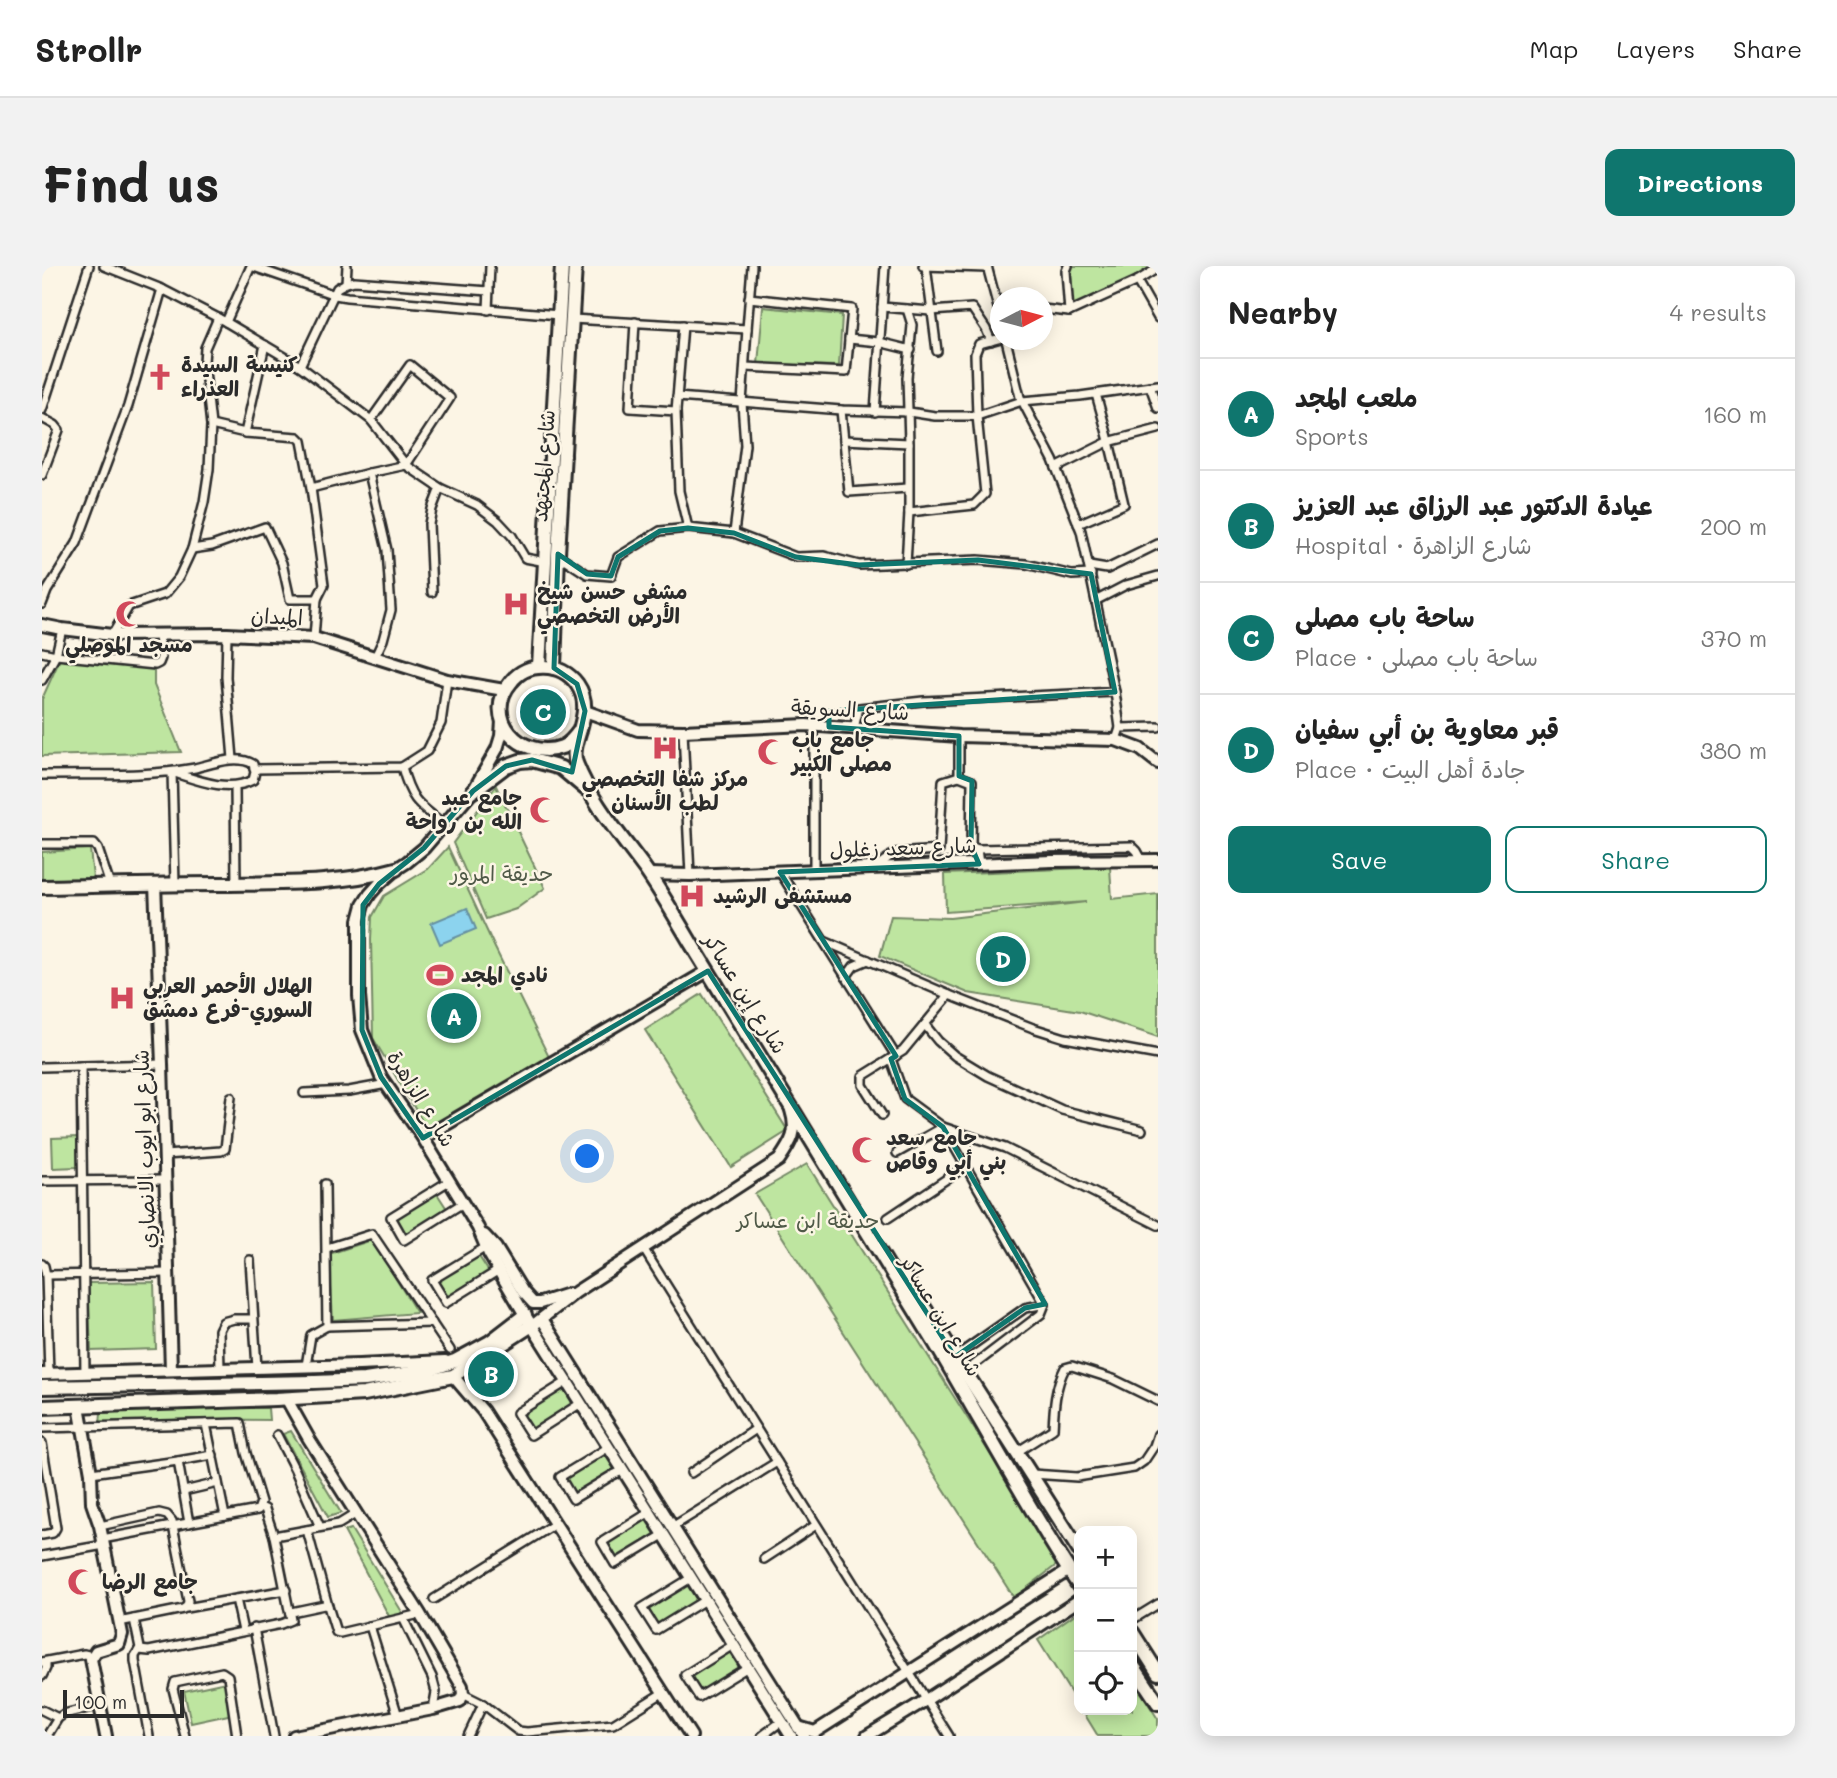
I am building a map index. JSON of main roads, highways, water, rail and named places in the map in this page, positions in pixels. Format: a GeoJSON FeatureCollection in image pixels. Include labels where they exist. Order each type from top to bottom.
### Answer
{"type":"FeatureCollection","features":[{"type":"Feature","properties":{"kind":"main road","name":"شارع المجتهد"},"geometry":{"type":"LineString","coordinates":[[539,666],[562,266]]}},
{"type":"Feature","properties":{"kind":"main road","name":"شارع المجتهد"},"geometry":{"type":"LineString","coordinates":[[554,668],[575,266]]}},
{"type":"Feature","properties":{"kind":"main road","name":"الميدان"},"geometry":{"type":"LineString","coordinates":[[42,625],[112,635],[227,634],[314,638],[447,680],[504,690]]}},
{"type":"Feature","properties":{"kind":"main road"},"geometry":{"type":"LineString","coordinates":[[539,666],[554,668],[567,674],[577,684],[585,711],[580,730],[571,742],[560,748],[536,749],[521,744],[510,735],[502,721],[500,707],[504,690],[513,678],[525,670],[539,666]]}},
{"type":"Feature","properties":{"kind":"main road","name":"شارع السويقة"},"geometry":{"type":"LineString","coordinates":[[585,711],[638,730],[683,731],[814,725],[959,736],[1116,740],[1140,749],[1158,763]]}},
{"type":"Feature","properties":{"kind":"main road","name":"شارع الزاهرة"},"geometry":{"type":"LineString","coordinates":[[502,721],[497,749],[473,791],[424,848],[396,869],[370,894],[363,905],[359,920],[358,988],[362,1030],[370,1054],[478,1228],[499,1270],[533,1320]]}},
{"type":"Feature","properties":{"kind":"main road","name":"شارع إبن عساكر"},"geometry":{"type":"LineString","coordinates":[[580,730],[575,757],[589,791],[649,874],[787,1097]]}},
{"type":"Feature","properties":{"kind":"main road"},"geometry":{"type":"LineString","coordinates":[[473,791],[506,766],[532,760],[561,768],[589,791]]}},
{"type":"Feature","properties":{"kind":"main road","name":"شارع سعد زغلول"},"geometry":{"type":"LineString","coordinates":[[649,874],[690,875],[1158,860]]}},
{"type":"Feature","properties":{"kind":"main road","name":"شارع الزاهرة"},"geometry":{"type":"LineString","coordinates":[[42,887],[347,880],[396,869]]}},
{"type":"Feature","properties":{"kind":"main road","name":"شارع ابو ايوب الانصاري"},"geometry":{"type":"LineString","coordinates":[[155,884],[171,1370]]}},
{"type":"Feature","properties":{"kind":"main road"},"geometry":{"type":"LineString","coordinates":[[423,1138],[708,971]]}},
{"type":"Feature","properties":{"kind":"main road"},"geometry":{"type":"LineString","coordinates":[[42,1407],[364,1394],[453,1376],[533,1320],[779,1160],[791,1142],[794,1131],[794,1120],[787,1097]]}},
{"type":"Feature","properties":{"kind":"main road","name":"شارع ابن عساكر"},"geometry":{"type":"LineString","coordinates":[[787,1097],[799,1109],[1074,1542]]}},
{"type":"Feature","properties":{"kind":"main road","name":"شارع ابن عساكر"},"geometry":{"type":"LineString","coordinates":[[787,1097],[1074,1578]]}},
{"type":"Feature","properties":{"kind":"main road","name":"شارع الزاهرة"},"geometry":{"type":"LineString","coordinates":[[478,1228],[496,1248],[523,1292],[533,1303],[576,1292]]}},
{"type":"Feature","properties":{"kind":"main road"},"geometry":{"type":"LineString","coordinates":[[533,1320],[581,1403],[733,1645],[782,1721],[798,1733],[815,1732],[1069,1570]]}},
{"type":"Feature","properties":{"kind":"main road"},"geometry":{"type":"LineString","coordinates":[[533,1320],[673,1527],[798,1733]]}},
{"type":"Feature","properties":{"kind":"main road"},"geometry":{"type":"LineString","coordinates":[[42,1387],[365,1380],[425,1371],[533,1320]]}},
{"type":"Feature","properties":{"kind":"main road"},"geometry":{"type":"LineString","coordinates":[[45,1374],[359,1366],[452,1356]]}},
{"type":"Feature","properties":{"kind":"main road"},"geometry":{"type":"LineString","coordinates":[[453,1376],[482,1410],[691,1736]]}},
{"type":"Feature","properties":{"kind":"main road"},"geometry":{"type":"LineString","coordinates":[[286,1398],[420,1614],[462,1686],[463,1695],[460,1701],[433,1709],[294,1736]]}},
{"type":"Feature","properties":{"kind":"main road"},"geometry":{"type":"LineString","coordinates":[[79,1406],[91,1476],[92,1503],[100,1526],[122,1634],[121,1641],[116,1646],[96,1651],[92,1656],[106,1736]]}},
{"type":"Feature","properties":{"kind":"main road"},"geometry":{"type":"LineString","coordinates":[[867,1736],[1074,1603]]}},
{"type":"Feature","properties":{"kind":"main road"},"geometry":{"type":"LineString","coordinates":[[1137,1640],[1158,1673]]}},
{"type":"Feature","properties":{"kind":"main road"},"geometry":{"type":"LineString","coordinates":[[1137,1672],[1158,1703]]}},
{"type":"Feature","properties":{"kind":"water"},"geometry":{"type":"Polygon","coordinates":[[[467,908],[476,929],[440,944],[431,923],[467,908]]]}},
{"type":"Feature","properties":{"kind":"place","name":"كنيسة السيدة العذراء"},"geometry":{"type":"Point","coordinates":[160,377]}},
{"type":"Feature","properties":{"kind":"place","name":"مشفى حسن شيخ الأرض التخصصي"},"geometry":{"type":"Point","coordinates":[516,604]}},
{"type":"Feature","properties":{"kind":"place","name":"مسجد الموصلي"},"geometry":{"type":"Point","coordinates":[129,614]}},
{"type":"Feature","properties":{"kind":"place","name":"ساحة باب مصلى"},"geometry":{"type":"Point","coordinates":[543,712]}},
{"type":"Feature","properties":{"kind":"place","name":"مركز شفا التخصصي لطب الأسنان"},"geometry":{"type":"Point","coordinates":[665,748]}},
{"type":"Feature","properties":{"kind":"place","name":"جامع باب مصلى الكبير"},"geometry":{"type":"Point","coordinates":[771,752]}},
{"type":"Feature","properties":{"kind":"place","name":"جامع عبد الله بن رواحة"},"geometry":{"type":"Point","coordinates":[543,810]}},
{"type":"Feature","properties":{"kind":"place","name":"مستشفى الرشيد"},"geometry":{"type":"Point","coordinates":[692,896]}},
{"type":"Feature","properties":{"kind":"place","name":"قبر معاوية بن أبي سفيان"},"geometry":{"type":"Point","coordinates":[1003,959]}},
{"type":"Feature","properties":{"kind":"place","name":"نادي المجد"},"geometry":{"type":"Point","coordinates":[440,975]}},
{"type":"Feature","properties":{"kind":"place","name":"الهلال الأحمر العربي السوري-فرع دمشق"},"geometry":{"type":"Point","coordinates":[122,998]}},
{"type":"Feature","properties":{"kind":"place","name":"ملعب المجد"},"geometry":{"type":"Point","coordinates":[454,1016]}},
{"type":"Feature","properties":{"kind":"place","name":"جامع سعد بني أبي وقاص"},"geometry":{"type":"Point","coordinates":[865,1150]}},
{"type":"Feature","properties":{"kind":"place","name":"عيادة الدكتور عبد الرزاق عبد العزيز"},"geometry":{"type":"Point","coordinates":[491,1374]}},
{"type":"Feature","properties":{"kind":"place","name":"جامع الرضا"},"geometry":{"type":"Point","coordinates":[81,1582]}},
{"type":"Feature","properties":{"kind":"park label","name":"حديقة المرور"},"geometry":{"type":"Point","coordinates":[502,874]}},
{"type":"Feature","properties":{"kind":"park label","name":"حديقة ابن عساكر"},"geometry":{"type":"Point","coordinates":[808,1221]}}]}
